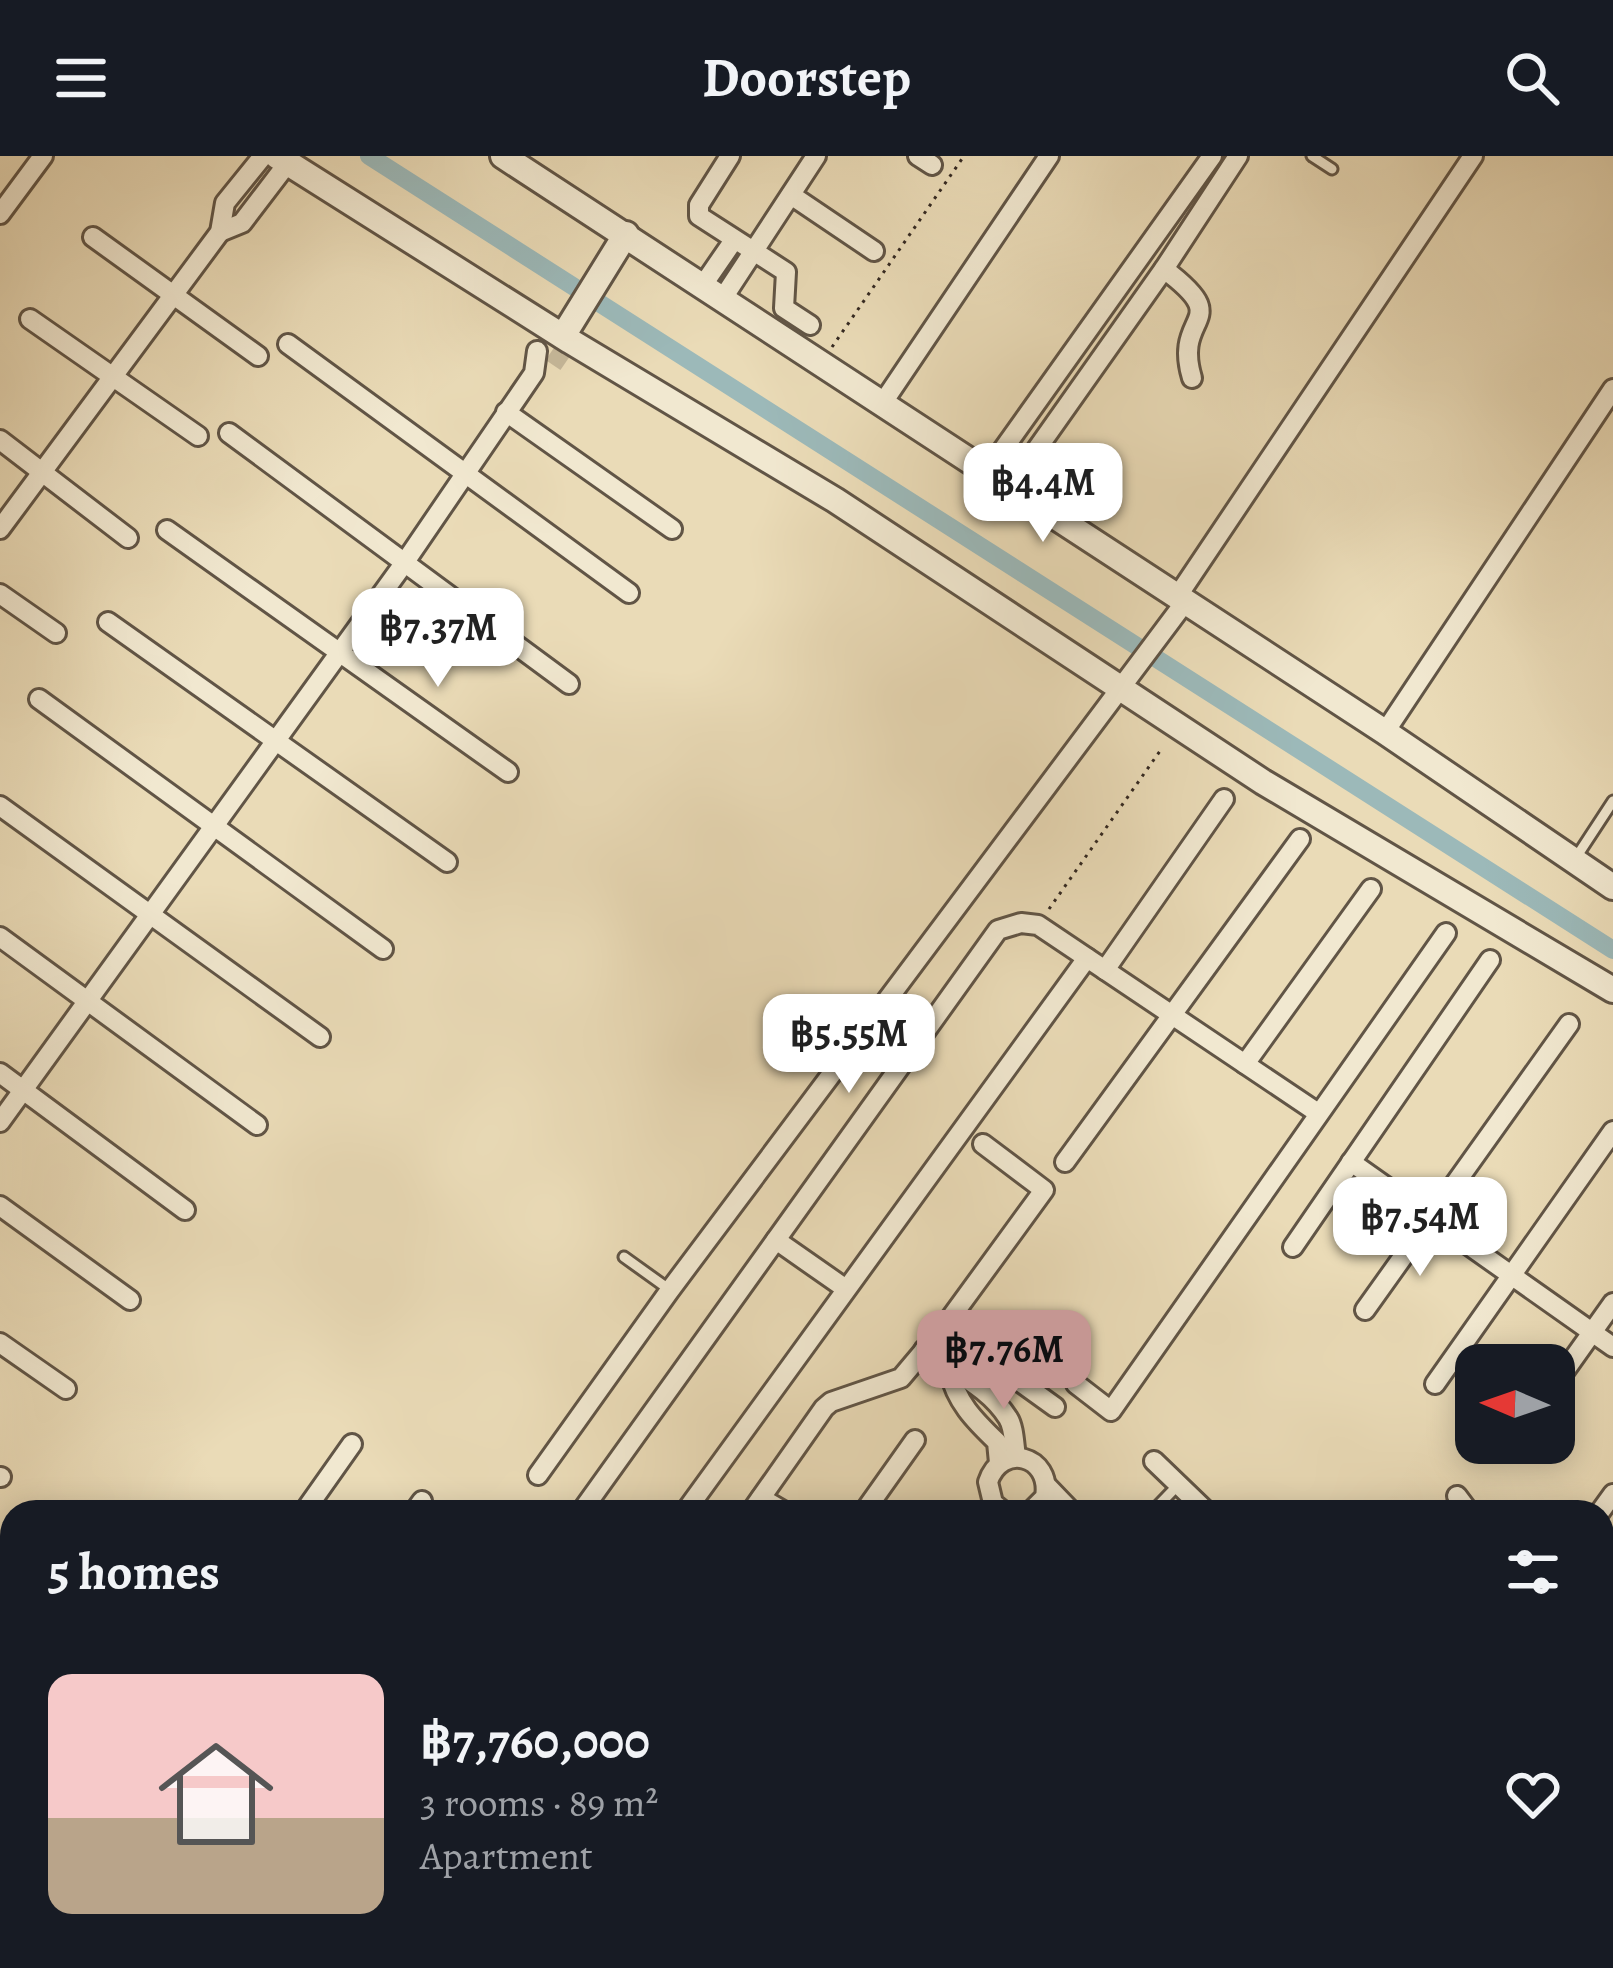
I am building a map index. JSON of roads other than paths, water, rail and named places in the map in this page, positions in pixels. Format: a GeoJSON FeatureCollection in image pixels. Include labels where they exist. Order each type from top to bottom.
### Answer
{"type":"FeatureCollection","features":[{"type":"Feature","properties":{"kind":"street"},"geometry":{"type":"LineString","coordinates":[[0,214],[44,156]]}},
{"type":"Feature","properties":{"kind":"street"},"geometry":{"type":"LineString","coordinates":[[503,156],[1010,487],[1179,605],[1385,732],[1613,887]]}},
{"type":"Feature","properties":{"kind":"street"},"geometry":{"type":"LineString","coordinates":[[730,156],[699,205],[699,216],[786,272],[784,308],[810,325]]}},
{"type":"Feature","properties":{"kind":"street"},"geometry":{"type":"LineString","coordinates":[[713,292],[754,251],[816,156]]}},
{"type":"Feature","properties":{"kind":"street"},"geometry":{"type":"LineString","coordinates":[[882,404],[1049,156]]}},
{"type":"Feature","properties":{"kind":"street"},"geometry":{"type":"LineString","coordinates":[[986,472],[1211,156]]}},
{"type":"Feature","properties":{"kind":"street"},"geometry":{"type":"LineString","coordinates":[[1010,487],[1238,156]]}},
{"type":"Feature","properties":{"kind":"street"},"geometry":{"type":"LineString","coordinates":[[538,1475],[670,1290],[1126,681],[1472,156]]}},
{"type":"Feature","properties":{"kind":"street"},"geometry":{"type":"LineString","coordinates":[[0,529],[220,232],[242,223],[276,159],[557,343],[835,500],[1126,681],[1262,782],[1613,990]]}},
{"type":"Feature","properties":{"kind":"street"},"geometry":{"type":"LineString","coordinates":[[791,195],[874,250]]}},
{"type":"Feature","properties":{"kind":"street"},"geometry":{"type":"LineString","coordinates":[[0,1122],[405,562],[557,343],[626,234]]}},
{"type":"Feature","properties":{"kind":"street"},"geometry":{"type":"LineString","coordinates":[[93,237],[258,356]]}},
{"type":"Feature","properties":{"kind":"street"},"geometry":{"type":"LineString","coordinates":[[713,292],[734,239]]}},
{"type":"Feature","properties":{"kind":"street"},"geometry":{"type":"LineString","coordinates":[[1164,268],[1200,301],[1201,314],[1186,348],[1192,378]]}},
{"type":"Feature","properties":{"kind":"street"},"geometry":{"type":"LineString","coordinates":[[30,319],[198,436]]}},
{"type":"Feature","properties":{"kind":"street"},"geometry":{"type":"LineString","coordinates":[[288,344],[629,593]]}},
{"type":"Feature","properties":{"kind":"street"},"geometry":{"type":"LineString","coordinates":[[1385,732],[1613,389]]}},
{"type":"Feature","properties":{"kind":"street"},"geometry":{"type":"LineString","coordinates":[[506,412],[672,529]]}},
{"type":"Feature","properties":{"kind":"street"},"geometry":{"type":"LineString","coordinates":[[229,433],[569,684]]}},
{"type":"Feature","properties":{"kind":"street"},"geometry":{"type":"LineString","coordinates":[[0,440],[128,538]]}},
{"type":"Feature","properties":{"kind":"street"},"geometry":{"type":"LineString","coordinates":[[167,530],[508,772]]}},
{"type":"Feature","properties":{"kind":"street"},"geometry":{"type":"LineString","coordinates":[[0,594],[56,633]]}},
{"type":"Feature","properties":{"kind":"street"},"geometry":{"type":"LineString","coordinates":[[108,622],[447,862]]}},
{"type":"Feature","properties":{"kind":"street"},"geometry":{"type":"LineString","coordinates":[[39,699],[383,949]]}},
{"type":"Feature","properties":{"kind":"street"},"geometry":{"type":"LineString","coordinates":[[1105,970],[1224,799]]}},
{"type":"Feature","properties":{"kind":"street"},"geometry":{"type":"LineString","coordinates":[[0,806],[320,1037]]}},
{"type":"Feature","properties":{"kind":"street"},"geometry":{"type":"LineString","coordinates":[[1065,1162],[1300,839]]}},
{"type":"Feature","properties":{"kind":"street"},"geometry":{"type":"LineString","coordinates":[[1245,1064],[1371,889]]}},
{"type":"Feature","properties":{"kind":"street"},"geometry":{"type":"LineString","coordinates":[[590,1500],[998,930],[1021,923],[1038,925],[1318,1113]]}},
{"type":"Feature","properties":{"kind":"street"},"geometry":{"type":"LineString","coordinates":[[1076,1384],[1111,1412],[1446,933]]}},
{"type":"Feature","properties":{"kind":"street"},"geometry":{"type":"LineString","coordinates":[[0,938],[257,1125]]}},
{"type":"Feature","properties":{"kind":"street"},"geometry":{"type":"LineString","coordinates":[[694,1500],[1087,958]]}},
{"type":"Feature","properties":{"kind":"street"},"geometry":{"type":"LineString","coordinates":[[1294,1247],[1490,960]]}},
{"type":"Feature","properties":{"kind":"street"},"geometry":{"type":"LineString","coordinates":[[1365,1310],[1569,1024]]}},
{"type":"Feature","properties":{"kind":"street"},"geometry":{"type":"LineString","coordinates":[[0,1073],[185,1210]]}},
{"type":"Feature","properties":{"kind":"street"},"geometry":{"type":"LineString","coordinates":[[1435,1384],[1613,1131]]}},
{"type":"Feature","properties":{"kind":"street"},"geometry":{"type":"LineString","coordinates":[[760,1500],[831,1402],[902,1378],[1043,1190],[983,1144]]}},
{"type":"Feature","properties":{"kind":"street"},"geometry":{"type":"LineString","coordinates":[[1352,1162],[1613,1347]]}},
{"type":"Feature","properties":{"kind":"street"},"geometry":{"type":"LineString","coordinates":[[0,1206],[130,1300]]}},
{"type":"Feature","properties":{"kind":"street"},"geometry":{"type":"LineString","coordinates":[[776,1240],[846,1289]]}},
{"type":"Feature","properties":{"kind":"street"},"geometry":{"type":"LineString","coordinates":[[1575,1357],[1613,1303]]}},
{"type":"Feature","properties":{"kind":"street"},"geometry":{"type":"LineString","coordinates":[[944,1327],[1054,1407]]}},
{"type":"Feature","properties":{"kind":"street"},"geometry":{"type":"LineString","coordinates":[[0,1342],[66,1389]]}},
{"type":"Feature","properties":{"kind":"street"},"geometry":{"type":"LineString","coordinates":[[924,1350],[949,1370],[953,1389],[970,1417],[998,1442],[1007,1459],[1040,1467],[1047,1486],[1060,1500]]}},
{"type":"Feature","properties":{"kind":"street"},"geometry":{"type":"LineString","coordinates":[[872,1500],[914,1440]]}},
{"type":"Feature","properties":{"kind":"street"},"geometry":{"type":"LineString","coordinates":[[312,1500],[352,1444]]}},
{"type":"Feature","properties":{"kind":"street"},"geometry":{"type":"LineString","coordinates":[[991,1500],[988,1482],[1007,1459]]}},
{"type":"Feature","properties":{"kind":"street"},"geometry":{"type":"LineString","coordinates":[[1154,1461],[1195,1500]]}},
{"type":"Feature","properties":{"kind":"street"},"geometry":{"type":"LineString","coordinates":[[1042,1500],[1047,1486]]}},
{"type":"Feature","properties":{"kind":"lane"},"geometry":{"type":"LineString","coordinates":[[1312,156],[1332,169]]}},
{"type":"Feature","properties":{"kind":"lane"},"geometry":{"type":"LineString","coordinates":[[1574,860],[1613,801]]}},
{"type":"Feature","properties":{"kind":"lane"},"geometry":{"type":"LineString","coordinates":[[625,1257],[670,1290]]}},
{"type":"Feature","properties":{"kind":"lane"},"geometry":{"type":"LineString","coordinates":[[1164,1500],[1180,1484]]}},
{"type":"Feature","properties":{"kind":"waterway"},"geometry":{"type":"LineString","coordinates":[[369,156],[1613,950]]}},
{"type":"Feature","properties":{"kind":"tunnel"},"geometry":{"type":"LineString","coordinates":[[553,365],[562,352]]}}]}
